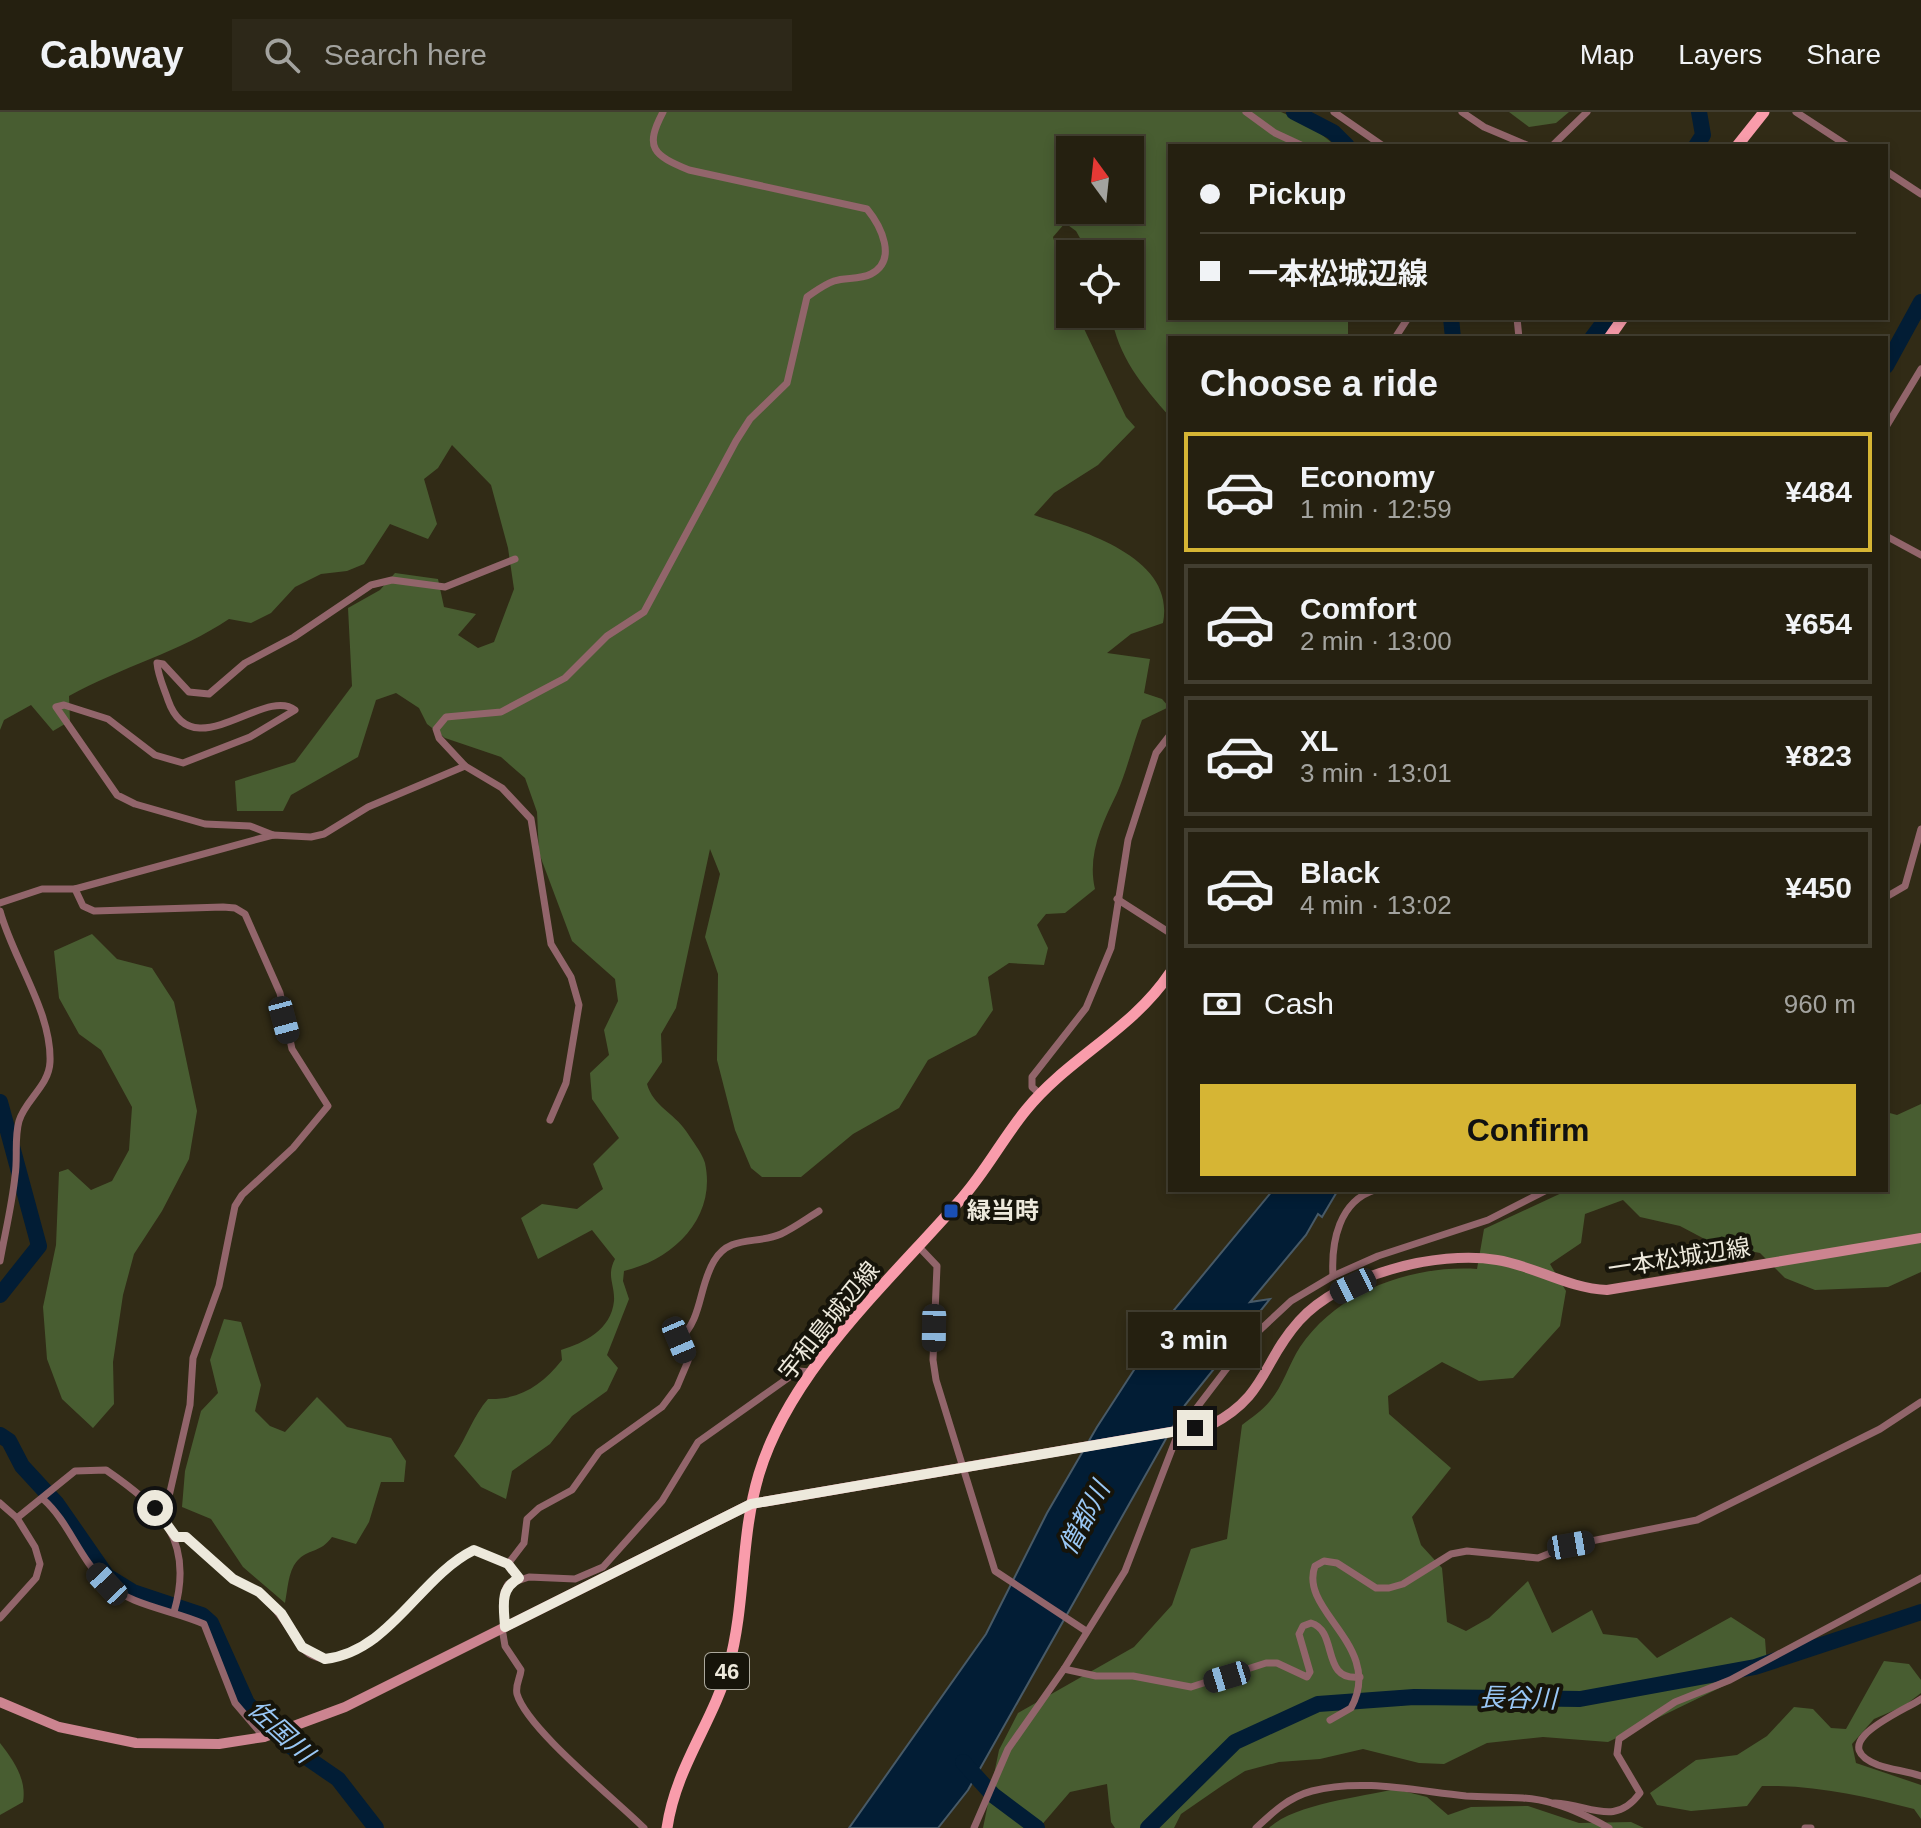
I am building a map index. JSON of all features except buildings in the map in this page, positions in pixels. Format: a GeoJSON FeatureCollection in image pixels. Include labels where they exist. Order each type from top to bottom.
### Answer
{"type":"FeatureCollection","features":[{"type":"Feature","properties":{"kind":"main road"},"geometry":{"type":"LineString","coordinates":[[1739,144],[1764,112]]}},
{"type":"Feature","properties":{"kind":"main road","name":"宇和島城辺線"},"geometry":{"type":"LineString","coordinates":[[667,1828],[679,1774],[721,1689],[730,1663],[745,1527],[770,1443],[811,1372],[965,1195],[1040,1094],[1069,1067],[1121,1028],[1168,975]]}},
{"type":"Feature","properties":{"kind":"main road","name":"一本松城辺線"},"geometry":{"type":"LineString","coordinates":[[0,1702],[59,1727],[136,1743],[219,1744],[264,1737],[316,1721],[751,1504],[1211,1425],[1236,1413],[1249,1400],[1286,1336],[1322,1301],[1405,1265],[1477,1258],[1500,1260],[1582,1289],[1607,1290],[1921,1238]]}},
{"type":"Feature","properties":{"kind":"street"},"geometry":{"type":"LineString","coordinates":[[550,1120],[569,1072],[578,993],[551,944],[531,819],[521,804],[502,788],[465,766],[439,738],[436,729],[446,717],[501,712],[565,678],[607,636],[644,612],[736,441],[750,419],[787,383],[807,297],[830,282],[868,275],[882,265],[884,239],[880,225],[867,209],[689,170],[663,157],[651,145],[650,138],[663,112]]}},
{"type":"Feature","properties":{"kind":"street"},"geometry":{"type":"LineString","coordinates":[[1246,112],[1275,133],[1299,144]]}},
{"type":"Feature","properties":{"kind":"street"},"geometry":{"type":"LineString","coordinates":[[1334,112],[1380,144]]}},
{"type":"Feature","properties":{"kind":"street"},"geometry":{"type":"LineString","coordinates":[[1462,112],[1484,127],[1524,144]]}},
{"type":"Feature","properties":{"kind":"street"},"geometry":{"type":"LineString","coordinates":[[1554,144],[1587,112]]}},
{"type":"Feature","properties":{"kind":"street"},"geometry":{"type":"LineString","coordinates":[[1796,112],[1845,144]]}},
{"type":"Feature","properties":{"kind":"street"},"geometry":{"type":"LineString","coordinates":[[1888,172],[1921,194]]}},
{"type":"Feature","properties":{"kind":"street"},"geometry":{"type":"LineString","coordinates":[[1888,424],[1921,369]]}},
{"type":"Feature","properties":{"kind":"street"},"geometry":{"type":"LineString","coordinates":[[1888,537],[1921,555]]}},
{"type":"Feature","properties":{"kind":"street"},"geometry":{"type":"LineString","coordinates":[[273,835],[250,826],[205,824],[117,795],[104,779],[88,748],[58,714],[56,707],[64,705],[108,719],[167,761],[194,761],[250,737],[295,710],[275,706],[215,724],[188,727],[178,723],[172,713],[157,663],[163,664],[189,692],[209,694],[245,663],[294,637],[371,585],[392,580],[445,587],[515,559]]}},
{"type":"Feature","properties":{"kind":"street"},"geometry":{"type":"LineString","coordinates":[[1040,1094],[1032,1087],[1032,1077],[1086,1008],[1111,948],[1117,899],[1139,803],[1156,753],[1168,738]]}},
{"type":"Feature","properties":{"kind":"street"},"geometry":{"type":"LineString","coordinates":[[0,903],[42,889],[75,889],[273,835],[311,837],[324,834],[368,807],[465,766]]}},
{"type":"Feature","properties":{"kind":"street"},"geometry":{"type":"LineString","coordinates":[[1888,896],[1905,886],[1911,875],[1921,829]]}},
{"type":"Feature","properties":{"kind":"street"},"geometry":{"type":"LineString","coordinates":[[1911,875],[1921,877]]}},
{"type":"Feature","properties":{"kind":"street"},"geometry":{"type":"LineString","coordinates":[[75,889],[83,906],[94,911],[223,907],[235,908],[245,914],[280,993],[292,1049],[328,1106],[293,1148],[242,1195],[235,1206],[219,1286],[193,1358],[188,1413],[164,1518]]}},
{"type":"Feature","properties":{"kind":"street"},"geometry":{"type":"LineString","coordinates":[[1117,899],[1168,932]]}},
{"type":"Feature","properties":{"kind":"street"},"geometry":{"type":"LineString","coordinates":[[0,911],[6,934],[34,994],[50,1062],[47,1076],[20,1116],[16,1174],[0,1261]]}},
{"type":"Feature","properties":{"kind":"street"},"geometry":{"type":"LineString","coordinates":[[1333,1276],[1333,1249],[1348,1208],[1354,1200],[1371,1192]]}},
{"type":"Feature","properties":{"kind":"street"},"geometry":{"type":"LineString","coordinates":[[974,1828],[1008,1749],[1064,1669],[1125,1571],[1179,1431],[1247,1342],[1291,1301],[1333,1276],[1378,1256],[1488,1220],[1543,1192]]}},
{"type":"Feature","properties":{"kind":"street"},"geometry":{"type":"LineString","coordinates":[[508,1564],[524,1543],[527,1519],[539,1508],[572,1490],[599,1452],[662,1407],[677,1387],[688,1361],[679,1340],[691,1329],[714,1261],[720,1254],[736,1241],[780,1234],[819,1211]]}},
{"type":"Feature","properties":{"kind":"street"},"geometry":{"type":"LineString","coordinates":[[919,1247],[937,1266],[933,1360],[992,1564],[999,1573],[1086,1631]]}},
{"type":"Feature","properties":{"kind":"street"},"geometry":{"type":"LineString","coordinates":[[644,1828],[531,1719],[518,1696],[516,1686],[521,1670],[505,1646],[504,1592],[508,1584],[519,1578],[575,1579],[603,1567],[662,1501],[698,1442],[798,1371],[811,1372]]}},
{"type":"Feature","properties":{"kind":"street"},"geometry":{"type":"LineString","coordinates":[[1330,1720],[1351,1708],[1360,1677],[1349,1646],[1314,1588],[1311,1577],[1315,1566],[1324,1561],[1337,1563],[1376,1588],[1389,1588],[1403,1584],[1451,1554],[1467,1551],[1538,1558],[1571,1545],[1697,1520],[1880,1429],[1921,1402]]}},
{"type":"Feature","properties":{"kind":"street"},"geometry":{"type":"LineString","coordinates":[[17,1518],[75,1471],[106,1470],[164,1518],[176,1537],[180,1583],[174,1612]]}},
{"type":"Feature","properties":{"kind":"street"},"geometry":{"type":"LineString","coordinates":[[43,1499],[58,1512],[77,1548],[107,1584],[123,1595],[204,1624],[235,1703],[264,1737]]}},
{"type":"Feature","properties":{"kind":"street"},"geometry":{"type":"LineString","coordinates":[[0,1503],[17,1518],[35,1547],[40,1564],[36,1578],[0,1618]]}},
{"type":"Feature","properties":{"kind":"street"},"geometry":{"type":"LineString","coordinates":[[176,1537],[186,1537],[233,1579],[259,1592],[281,1613],[302,1647],[325,1659],[348,1653],[395,1622],[458,1558],[474,1550],[508,1564],[519,1578]]}},
{"type":"Feature","properties":{"kind":"street"},"geometry":{"type":"LineString","coordinates":[[1256,1828],[1291,1799],[1327,1788],[1404,1787],[1467,1796],[1528,1797],[1580,1804],[1610,1814],[1623,1811],[1639,1789],[1616,1747],[1619,1739],[1645,1719],[1703,1689],[1730,1680],[1921,1578]]}},
{"type":"Feature","properties":{"kind":"street"},"geometry":{"type":"LineString","coordinates":[[1064,1669],[1096,1676],[1133,1676],[1191,1687],[1266,1663],[1277,1663],[1307,1677],[1310,1672],[1299,1634],[1303,1626],[1311,1623],[1323,1631],[1341,1674],[1348,1678],[1360,1677]]}},
{"type":"Feature","properties":{"kind":"street"},"geometry":{"type":"LineString","coordinates":[[1921,1699],[1870,1728],[1861,1737],[1859,1747],[1864,1757],[1876,1764],[1921,1776]]}},
{"type":"Feature","properties":{"kind":"street"},"geometry":{"type":"LineString","coordinates":[[1555,1803],[1609,1828]]}},
{"type":"Feature","properties":{"kind":"green space"},"geometry":{"type":"Polygon","coordinates":[[[0,112],[1281,112],[1307,123],[1333,144],[1168,144],[1168,320],[1348,320],[1348,336],[1168,336],[1168,415],[1133,370],[1114,328],[1144,328],[1144,240],[1081,240],[1066,224],[1144,224],[1144,136],[1056,136],[1056,224],[1064,224],[1053,237],[1056,247],[1056,328],[1084,328],[1126,417],[1135,427],[1098,465],[1054,493],[1034,515],[1076,529],[1121,550],[1155,580],[1163,600],[1163,623],[1131,634],[1107,653],[1150,659],[1144,693],[1162,699],[1168,707],[1142,720],[1121,784],[1097,840],[1093,864],[1095,889],[1065,913],[1046,914],[1037,925],[1048,948],[1044,965],[1009,963],[988,977],[993,1010],[976,1035],[928,1060],[899,1108],[853,1134],[801,1177],[762,1177],[751,1168],[735,1130],[717,1060],[718,974],[705,937],[720,874],[710,849],[676,1008],[661,1034],[662,1062],[647,1084],[654,1098],[681,1125],[702,1155],[707,1183],[704,1202],[698,1218],[674,1246],[659,1257],[624,1271],[623,1281],[629,1299],[607,1355],[618,1368],[607,1391],[572,1416],[550,1444],[512,1471],[506,1499],[481,1487],[454,1456],[478,1412],[488,1399],[520,1394],[538,1384],[562,1360],[561,1350],[595,1334],[612,1311],[614,1295],[611,1275],[615,1259],[592,1230],[538,1259],[521,1218],[542,1204],[577,1209],[603,1189],[593,1164],[619,1138],[592,1099],[590,1073],[609,1055],[604,1030],[618,1001],[615,979],[572,941],[539,853],[537,812],[525,778],[501,757],[445,738],[427,724],[419,708],[396,693],[376,700],[358,757],[291,795],[283,811],[237,811],[235,781],[295,762],[352,686],[348,608],[380,590],[395,573],[438,579],[444,607],[476,614],[458,635],[478,648],[494,642],[514,589],[508,548],[491,485],[452,445],[438,468],[424,479],[437,524],[428,539],[390,524],[364,564],[347,571],[321,574],[295,587],[271,613],[251,623],[229,619],[191,641],[69,696],[70,721],[53,731],[31,705],[4,720],[0,730],[0,112]]]}},
{"type":"Feature","properties":{"kind":"green space"},"geometry":{"type":"Polygon","coordinates":[[[1509,112],[1569,112],[1556,123],[1529,127],[1509,112]]]}},
{"type":"Feature","properties":{"kind":"green space"},"geometry":{"type":"Polygon","coordinates":[[[92,934],[117,959],[152,968],[174,1002],[197,1111],[189,1159],[162,1211],[134,1254],[123,1295],[113,1362],[114,1404],[93,1428],[62,1399],[47,1359],[43,1307],[56,1245],[59,1172],[68,1169],[91,1190],[112,1181],[129,1150],[132,1107],[101,1050],[79,1034],[59,998],[54,951],[92,934]]]}},
{"type":"Feature","properties":{"kind":"green space"},"geometry":{"type":"Polygon","coordinates":[[[1921,1104],[1921,1272],[1888,1287],[1815,1290],[1785,1278],[1760,1253],[1714,1244],[1680,1226],[1640,1217],[1623,1200],[1585,1214],[1581,1243],[1550,1264],[1566,1291],[1560,1326],[1513,1378],[1479,1381],[1442,1362],[1388,1396],[1389,1414],[1451,1468],[1412,1517],[1421,1545],[1442,1568],[1447,1622],[1466,1631],[1489,1618],[1528,1581],[1552,1633],[1592,1610],[1603,1634],[1637,1638],[1657,1658],[1731,1617],[1765,1639],[1767,1665],[1608,1742],[1543,1737],[1487,1743],[1444,1764],[1419,1763],[1363,1749],[1320,1759],[1279,1762],[1245,1771],[1181,1814],[1174,1828],[1115,1828],[1111,1822],[1107,1784],[1070,1792],[1039,1828],[983,1828],[999,1750],[1018,1713],[1134,1647],[1172,1605],[1191,1549],[1227,1539],[1242,1425],[1270,1401],[1300,1347],[1334,1311],[1355,1297],[1402,1277],[1452,1269],[1477,1269],[1484,1229],[1564,1192],[1888,1192],[1888,1113],[1897,1115],[1921,1104]]]}},
{"type":"Feature","properties":{"kind":"green space"},"geometry":{"type":"Polygon","coordinates":[[[224,1319],[241,1322],[261,1385],[255,1411],[270,1426],[285,1432],[317,1397],[347,1427],[391,1438],[406,1461],[404,1482],[381,1482],[369,1522],[356,1544],[332,1537],[295,1563],[285,1603],[243,1567],[211,1519],[182,1507],[185,1471],[201,1411],[218,1393],[210,1360],[224,1319]]]}},
{"type":"Feature","properties":{"kind":"green space"},"geometry":{"type":"Polygon","coordinates":[[[1884,1661],[1909,1664],[1921,1680],[1921,1693],[1904,1706],[1874,1719],[1852,1744],[1856,1763],[1921,1785],[1921,1819],[1914,1809],[1839,1792],[1782,1786],[1762,1786],[1747,1806],[1691,1811],[1657,1805],[1650,1793],[1696,1760],[1737,1755],[1767,1736],[1794,1707],[1813,1709],[1831,1728],[1846,1729],[1884,1661]]]}},
{"type":"Feature","properties":{"kind":"green space"},"geometry":{"type":"Polygon","coordinates":[[[0,1743],[18,1770],[24,1794],[23,1802],[0,1815],[0,1752],[0,1743]]]}},
{"type":"Feature","properties":{"kind":"green space"},"geometry":{"type":"Polygon","coordinates":[[[1395,1789],[1427,1797],[1448,1815],[1471,1807],[1528,1806],[1579,1823],[1631,1822],[1644,1828],[1269,1828],[1311,1807],[1395,1789]]]}},
{"type":"Feature","properties":{"kind":"water"},"geometry":{"type":"Polygon","coordinates":[[[1271,1192],[1337,1192],[1322,1217],[1318,1214],[1306,1235],[1250,1302],[1270,1299],[1185,1405],[968,1790],[938,1828],[849,1828],[986,1634],[1047,1513],[1097,1427],[1169,1316],[1271,1192]]]}},
{"type":"Feature","properties":{"kind":"waterway"},"geometry":{"type":"LineString","coordinates":[[1294,112],[1333,132],[1345,144]]}},
{"type":"Feature","properties":{"kind":"waterway"},"geometry":{"type":"LineString","coordinates":[[1697,144],[1703,135],[1699,112]]}},
{"type":"Feature","properties":{"kind":"waterway","name":"僧都川"},"geometry":{"type":"LineString","coordinates":[[1888,362],[1921,302]]}},
{"type":"Feature","properties":{"kind":"waterway"},"geometry":{"type":"LineString","coordinates":[[1451,320],[1453,336]]}},
{"type":"Feature","properties":{"kind":"waterway"},"geometry":{"type":"LineString","coordinates":[[1594,336],[1606,320]]}},
{"type":"Feature","properties":{"kind":"waterway","name":"佐国川"},"geometry":{"type":"LineString","coordinates":[[0,1102],[39,1246],[0,1295]]}},
{"type":"Feature","properties":{"kind":"waterway","name":"佐国川"},"geometry":{"type":"LineString","coordinates":[[0,1435],[9,1441],[22,1466],[57,1504],[107,1576],[133,1592],[202,1615],[211,1623],[247,1703],[287,1744],[338,1779],[376,1828]]}},
{"type":"Feature","properties":{"kind":"waterway","name":"長谷川"},"geometry":{"type":"LineString","coordinates":[[1148,1828],[1235,1742],[1318,1704],[1414,1697],[1580,1699],[1755,1667],[1921,1612]]}},
{"type":"Feature","properties":{"kind":"waterway","name":"長谷川"},"geometry":{"type":"LineString","coordinates":[[963,1762],[993,1795],[1037,1828]]}},
{"type":"Feature","properties":{"kind":"place","name":"緑当時"},"geometry":{"type":"Point","coordinates":[951,1211]}},
{"type":"Feature","properties":{"kind":"route"},"geometry":{"type":"LineString","coordinates":[[155,1508],[176,1537],[186,1537],[233,1579],[259,1592],[281,1613],[302,1647],[311,1655],[325,1659],[348,1653],[395,1622],[458,1558],[474,1550],[508,1564],[519,1578],[508,1584],[504,1592],[505,1627],[751,1504],[1195,1428]]}}]}
